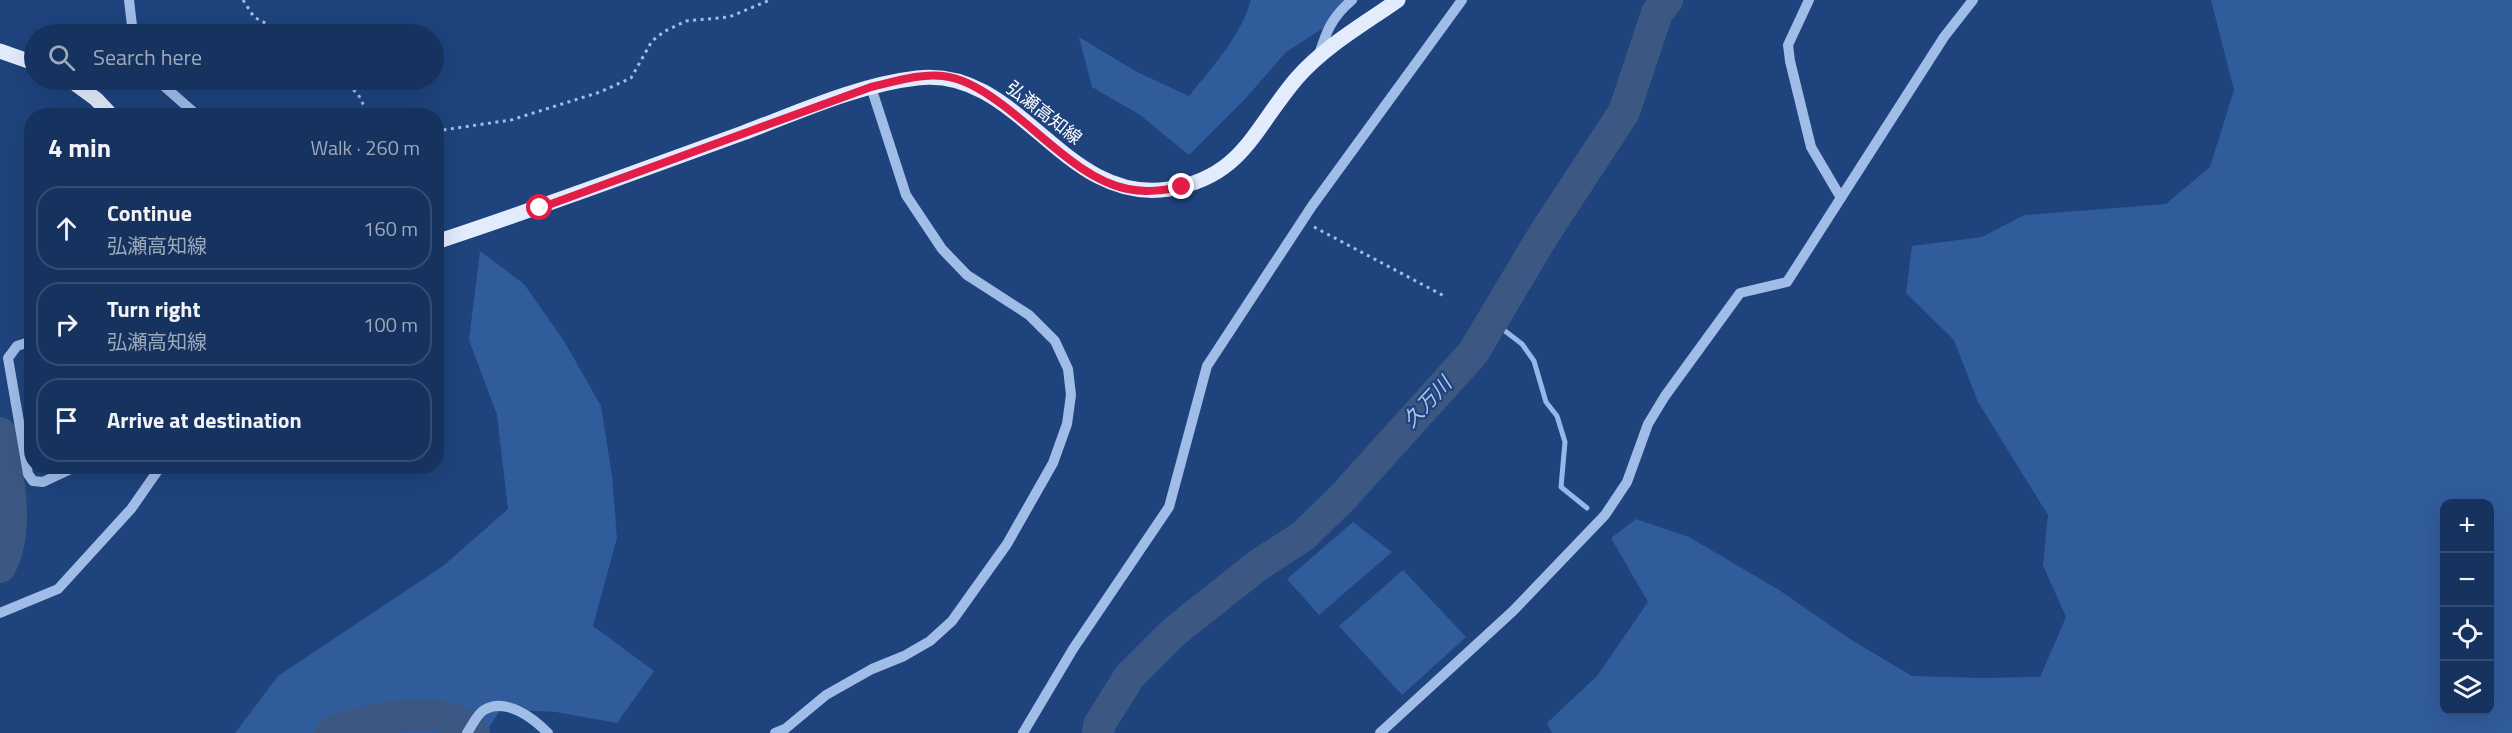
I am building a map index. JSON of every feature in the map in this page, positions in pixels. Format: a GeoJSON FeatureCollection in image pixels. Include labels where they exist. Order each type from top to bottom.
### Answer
{"type":"FeatureCollection","features":[{"type":"Feature","properties":{"kind":"main road","name":"弘瀬高知線"},"geometry":{"type":"LineString","coordinates":[[444,239],[602,186],[871,87],[915,78],[943,76],[967,82],[987,93],[1074,162],[1104,181],[1128,189],[1154,191],[1182,187],[1207,179],[1233,162],[1297,78],[1318,58],[1398,0]]}},
{"type":"Feature","properties":{"kind":"main road"},"geometry":{"type":"LineString","coordinates":[[0,51],[24,59]]}},
{"type":"Feature","properties":{"kind":"main road"},"geometry":{"type":"LineString","coordinates":[[84,90],[104,108]]}},
{"type":"Feature","properties":{"kind":"street"},"geometry":{"type":"LineString","coordinates":[[129,0],[132,24]]}},
{"type":"Feature","properties":{"kind":"street"},"geometry":{"type":"LineString","coordinates":[[1318,58],[1328,28],[1336,14],[1352,0]]}},
{"type":"Feature","properties":{"kind":"street"},"geometry":{"type":"LineString","coordinates":[[1023,733],[1073,649],[1169,507],[1207,366],[1302,221],[1462,0]]}},
{"type":"Feature","properties":{"kind":"street"},"geometry":{"type":"LineString","coordinates":[[1809,0],[1788,45],[1790,61],[1811,147],[1840,198]]}},
{"type":"Feature","properties":{"kind":"street"},"geometry":{"type":"LineString","coordinates":[[1380,733],[1513,611],[1605,515],[1627,482],[1648,424],[1665,396],[1740,294],[1787,282],[1944,37],[1973,0]]}},
{"type":"Feature","properties":{"kind":"street"},"geometry":{"type":"LineString","coordinates":[[775,733],[785,729],[826,695],[872,669],[904,657],[930,641],[952,621],[1007,544],[1053,463],[1067,424],[1071,395],[1068,369],[1055,341],[1029,315],[967,275],[942,249],[906,195],[871,87]]}},
{"type":"Feature","properties":{"kind":"street"},"geometry":{"type":"LineString","coordinates":[[168,90],[189,108]]}},
{"type":"Feature","properties":{"kind":"street"},"geometry":{"type":"LineString","coordinates":[[24,344],[17,346],[8,358],[24,451]]}},
{"type":"Feature","properties":{"kind":"street"},"geometry":{"type":"LineString","coordinates":[[28,474],[33,481],[43,482],[60,474]]}},
{"type":"Feature","properties":{"kind":"street"},"geometry":{"type":"LineString","coordinates":[[0,613],[58,589],[131,509],[155,474]]}},
{"type":"Feature","properties":{"kind":"street"},"geometry":{"type":"LineString","coordinates":[[467,733],[483,710],[500,705],[514,709],[537,722],[548,733]]}},
{"type":"Feature","properties":{"kind":"path"},"geometry":{"type":"LineString","coordinates":[[243,0],[254,18],[266,24]]}},
{"type":"Feature","properties":{"kind":"path"},"geometry":{"type":"LineString","coordinates":[[444,130],[511,120],[600,92],[631,78],[652,41],[664,30],[686,21],[729,17],[770,0]]}},
{"type":"Feature","properties":{"kind":"path"},"geometry":{"type":"LineString","coordinates":[[353,90],[365,108]]}},
{"type":"Feature","properties":{"kind":"path"},"geometry":{"type":"LineString","coordinates":[[1302,221],[1446,297]]}},
{"type":"Feature","properties":{"kind":"shaded area"},"geometry":{"type":"Polygon","coordinates":[[[1251,0],[1359,0],[1339,18],[1286,52],[1245,99],[1189,155],[1140,115],[1092,87],[1079,37],[1137,72],[1189,96],[1233,39],[1251,0]]]}},
{"type":"Feature","properties":{"kind":"shaded area"},"geometry":{"type":"Polygon","coordinates":[[[2211,0],[2512,0],[2512,733],[1552,733],[1547,723],[1597,676],[1648,602],[1611,538],[1636,519],[1689,537],[1779,590],[1850,639],[1912,676],[2040,677],[2066,617],[2043,565],[2048,515],[1978,402],[1954,340],[1906,293],[1912,246],[1982,237],[2024,215],[2166,204],[2210,167],[2234,90],[2211,0]]]}},
{"type":"Feature","properties":{"kind":"shaded area"},"geometry":{"type":"Polygon","coordinates":[[[480,251],[524,284],[564,341],[601,406],[612,476],[617,538],[593,626],[654,671],[617,723],[556,712],[501,709],[485,733],[235,733],[278,676],[443,566],[508,509],[497,415],[469,340],[480,251]]]}},
{"type":"Feature","properties":{"kind":"shaded area"},"geometry":{"type":"Polygon","coordinates":[[[1353,522],[1392,552],[1319,615],[1287,579],[1353,522]]]}},
{"type":"Feature","properties":{"kind":"shaded area"},"geometry":{"type":"Polygon","coordinates":[[[1403,570],[1466,637],[1402,695],[1339,626],[1403,570]]]}},
{"type":"Feature","properties":{"kind":"waterway","name":"久万川"},"geometry":{"type":"LineString","coordinates":[[1098,733],[1099,725],[1129,677],[1175,631],[1257,566],[1303,536],[1343,497],[1473,353],[1544,234],[1624,112],[1657,13],[1667,0]]}},
{"type":"Feature","properties":{"kind":"waterway"},"geometry":{"type":"LineString","coordinates":[[1492,321],[1522,344],[1534,361],[1546,402],[1557,416],[1565,442],[1561,487],[1587,508]]}},
{"type":"Feature","properties":{"kind":"waterway","name":"久万川"},"geometry":{"type":"LineString","coordinates":[[0,433],[9,483],[11,518],[10,535],[0,567]]}},
{"type":"Feature","properties":{"kind":"waterway","name":"久万川"},"geometry":{"type":"LineString","coordinates":[[330,733],[383,719],[425,715],[444,717],[461,723],[474,733]]}},
{"type":"Feature","properties":{"kind":"route"},"geometry":{"type":"LineString","coordinates":[[540,208],[871,87],[915,78],[943,76],[967,82],[987,93],[1074,162],[1104,181],[1128,189],[1154,191],[1182,187]]}}]}
